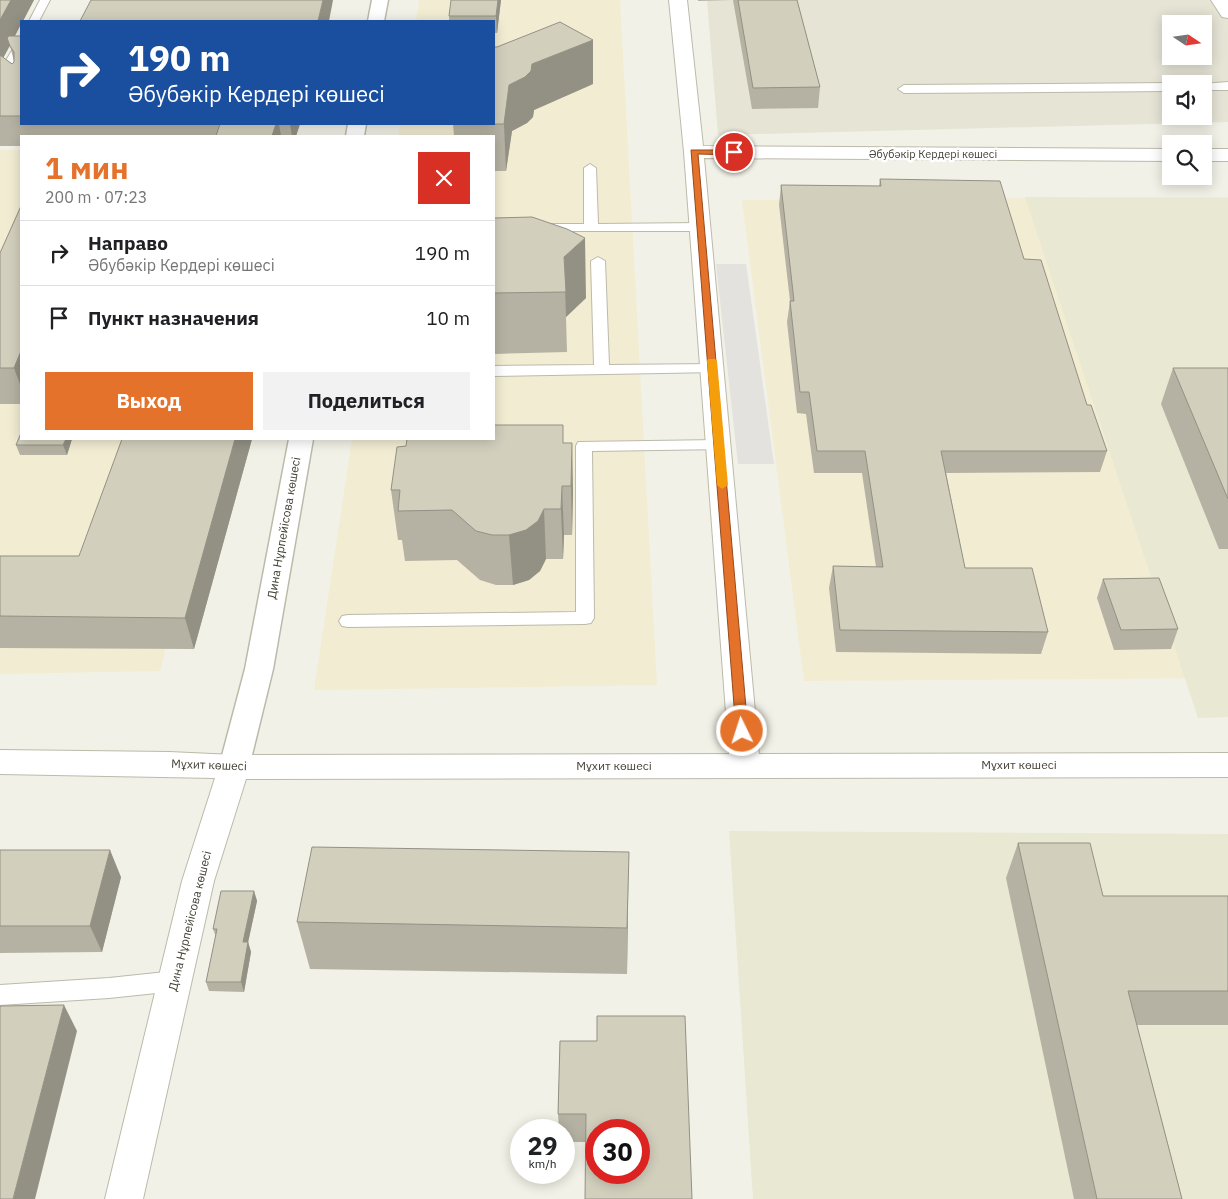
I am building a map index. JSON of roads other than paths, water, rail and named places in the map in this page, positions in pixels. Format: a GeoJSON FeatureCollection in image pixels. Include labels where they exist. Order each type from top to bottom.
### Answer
{"type":"FeatureCollection","features":[{"type":"Feature","properties":{"kind":"street"},"geometry":{"type":"LineString","coordinates":[[376,20],[380,0]]}},
{"type":"Feature","properties":{"kind":"street"},"geometry":{"type":"LineString","coordinates":[[678,0],[694,152],[745,766]]}},
{"type":"Feature","properties":{"kind":"street"},"geometry":{"type":"LineString","coordinates":[[1220,0],[1228,13]]}},
{"type":"Feature","properties":{"kind":"street","name":"Әбубәкір Кердері көшесі"},"geometry":{"type":"LineString","coordinates":[[694,152],[1162,155]]}},
{"type":"Feature","properties":{"kind":"street"},"geometry":{"type":"LineString","coordinates":[[1212,155],[1228,155]]}},
{"type":"Feature","properties":{"kind":"street","name":"Дина Нұрпейісова көшесі"},"geometry":{"type":"LineString","coordinates":[[124,1199],[198,881],[234,767],[259,669],[300,440]]}},
{"type":"Feature","properties":{"kind":"street","name":"Мұхит көшесі"},"geometry":{"type":"LineString","coordinates":[[0,762],[169,764],[234,767],[1228,765]]}},
{"type":"Feature","properties":{"kind":"lane"},"geometry":{"type":"LineString","coordinates":[[35,20],[45,0]]}},
{"type":"Feature","properties":{"kind":"lane"},"geometry":{"type":"LineString","coordinates":[[20,46],[8,67],[11,77],[20,86]]}},
{"type":"Feature","properties":{"kind":"lane"},"geometry":{"type":"LineString","coordinates":[[1212,87],[1228,86]]}},
{"type":"Feature","properties":{"kind":"lane"},"geometry":{"type":"LineString","coordinates":[[904,89],[1162,87]]}},
{"type":"Feature","properties":{"kind":"lane"},"geometry":{"type":"LineString","coordinates":[[590,168],[591,228]]}},
{"type":"Feature","properties":{"kind":"lane"},"geometry":{"type":"LineString","coordinates":[[533,228],[700,227]]}},
{"type":"Feature","properties":{"kind":"lane"},"geometry":{"type":"LineString","coordinates":[[598,261],[602,370]]}},
{"type":"Feature","properties":{"kind":"lane"},"geometry":{"type":"LineString","coordinates":[[495,371],[712,369]]}},
{"type":"Feature","properties":{"kind":"lane"},"geometry":{"type":"LineString","coordinates":[[565,446],[719,445]]}},
{"type":"Feature","properties":{"kind":"lane"},"geometry":{"type":"LineString","coordinates":[[348,621],[585,618],[584,446]]}},
{"type":"Feature","properties":{"kind":"lane"},"geometry":{"type":"LineString","coordinates":[[0,995],[109,988],[175,981]]}}]}
